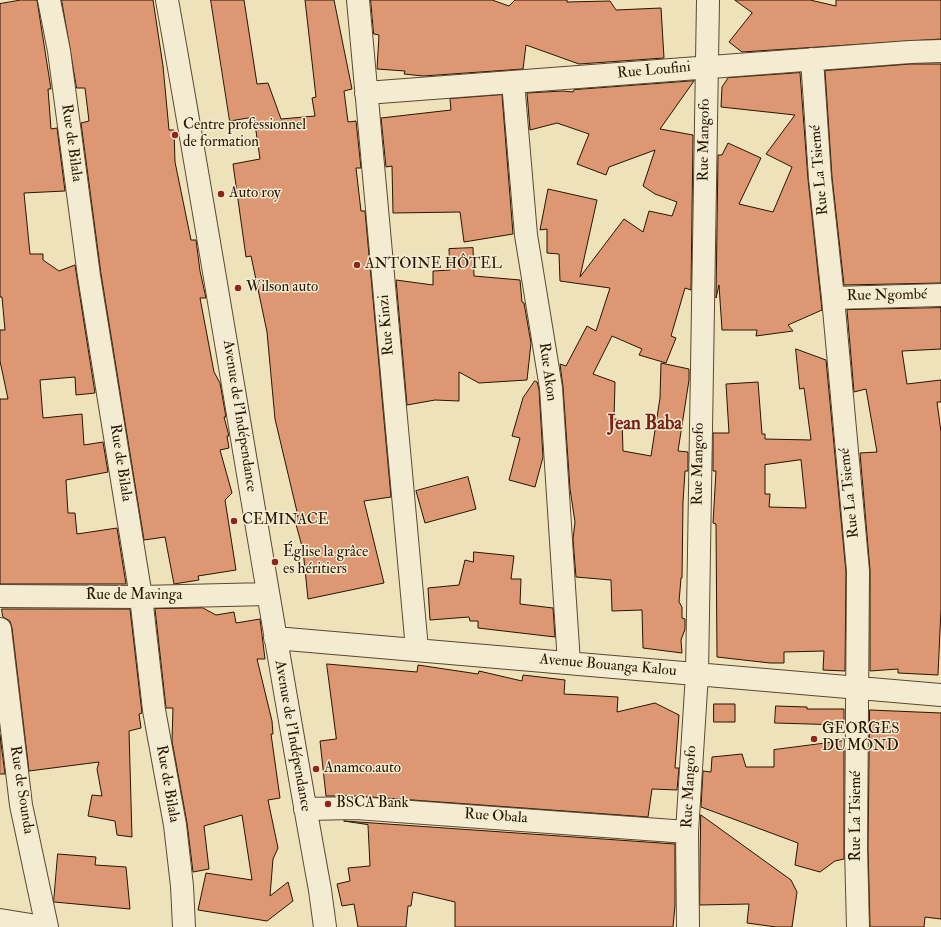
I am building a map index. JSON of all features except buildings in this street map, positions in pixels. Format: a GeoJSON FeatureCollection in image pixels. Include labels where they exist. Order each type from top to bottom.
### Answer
{"type":"FeatureCollection","features":[{"type":"Feature","properties":{"kind":"street","name":"Rue de Bilala"},"geometry":{"type":"LineString","coordinates":[[49,0],[59,51],[89,276],[141,597],[154,710],[175,825],[182,886],[184,927]]}},
{"type":"Feature","properties":{"kind":"street","name":"Avenue de l'Indépendance"},"geometry":{"type":"LineString","coordinates":[[167,0],[209,232],[275,638],[325,927]]}},
{"type":"Feature","properties":{"kind":"street","name":"Rue Kinzi"},"geometry":{"type":"LineString","coordinates":[[358,0],[417,649]]}},
{"type":"Feature","properties":{"kind":"street","name":"Rue Mangofo"},"geometry":{"type":"LineString","coordinates":[[688,927],[687,832],[697,674],[708,0]]}},
{"type":"Feature","properties":{"kind":"street","name":"Rue Loufini"},"geometry":{"type":"LineString","coordinates":[[366,93],[706,66],[812,60],[910,52],[941,52]]}},
{"type":"Feature","properties":{"kind":"street","name":"Rue La Tsiemé"},"geometry":{"type":"LineString","coordinates":[[812,60],[820,178],[833,298],[858,571],[858,927]]}},
{"type":"Feature","properties":{"kind":"street","name":"Rue Akon"},"geometry":{"type":"LineString","coordinates":[[513,82],[526,235],[551,388],[570,663]]}},
{"type":"Feature","properties":{"kind":"street","name":"Rue Ngombé"},"geometry":{"type":"LineString","coordinates":[[833,298],[941,295]]}},
{"type":"Feature","properties":{"kind":"street","name":"Rue de Mavinga"},"geometry":{"type":"LineString","coordinates":[[0,596],[141,597],[268,594]]}},
{"type":"Feature","properties":{"kind":"street","name":"Rue de Sounda"},"geometry":{"type":"LineString","coordinates":[[0,629],[21,805],[47,927]]}},
{"type":"Feature","properties":{"kind":"street","name":"Avenue Bouanga Kalou"},"geometry":{"type":"LineString","coordinates":[[275,638],[941,695]]}},
{"type":"Feature","properties":{"kind":"street","name":"Rue Obala"},"geometry":{"type":"LineString","coordinates":[[305,809],[356,808],[687,832]]}},
{"type":"Feature","properties":{"kind":"street"},"geometry":{"type":"LineString","coordinates":[[0,920],[43,927]]}},
{"type":"Feature","properties":{"kind":"place","name":"Centre professionnel de formation"},"geometry":{"type":"Point","coordinates":[175,135]}},
{"type":"Feature","properties":{"kind":"place","name":"Auto roy"},"geometry":{"type":"Point","coordinates":[221,194]}},
{"type":"Feature","properties":{"kind":"place","name":"ANTOINE HÔTEL"},"geometry":{"type":"Point","coordinates":[357,265]}},
{"type":"Feature","properties":{"kind":"place","name":"Wilson auto"},"geometry":{"type":"Point","coordinates":[238,288]}},
{"type":"Feature","properties":{"kind":"place","name":"CEMINACE"},"geometry":{"type":"Point","coordinates":[234,521]}},
{"type":"Feature","properties":{"kind":"place","name":"Église la grâce es héritiers"},"geometry":{"type":"Point","coordinates":[275,562]}},
{"type":"Feature","properties":{"kind":"place","name":"GEORGES DUMOND"},"geometry":{"type":"Point","coordinates":[814,739]}},
{"type":"Feature","properties":{"kind":"place","name":"Anamco.auto"},"geometry":{"type":"Point","coordinates":[316,769]}},
{"type":"Feature","properties":{"kind":"place","name":"BSCA Bank"},"geometry":{"type":"Point","coordinates":[328,804]}},
{"type":"Feature","properties":{"kind":"district","name":"Jean Baba"},"geometry":{"type":"Point","coordinates":[645,425]}}]}
